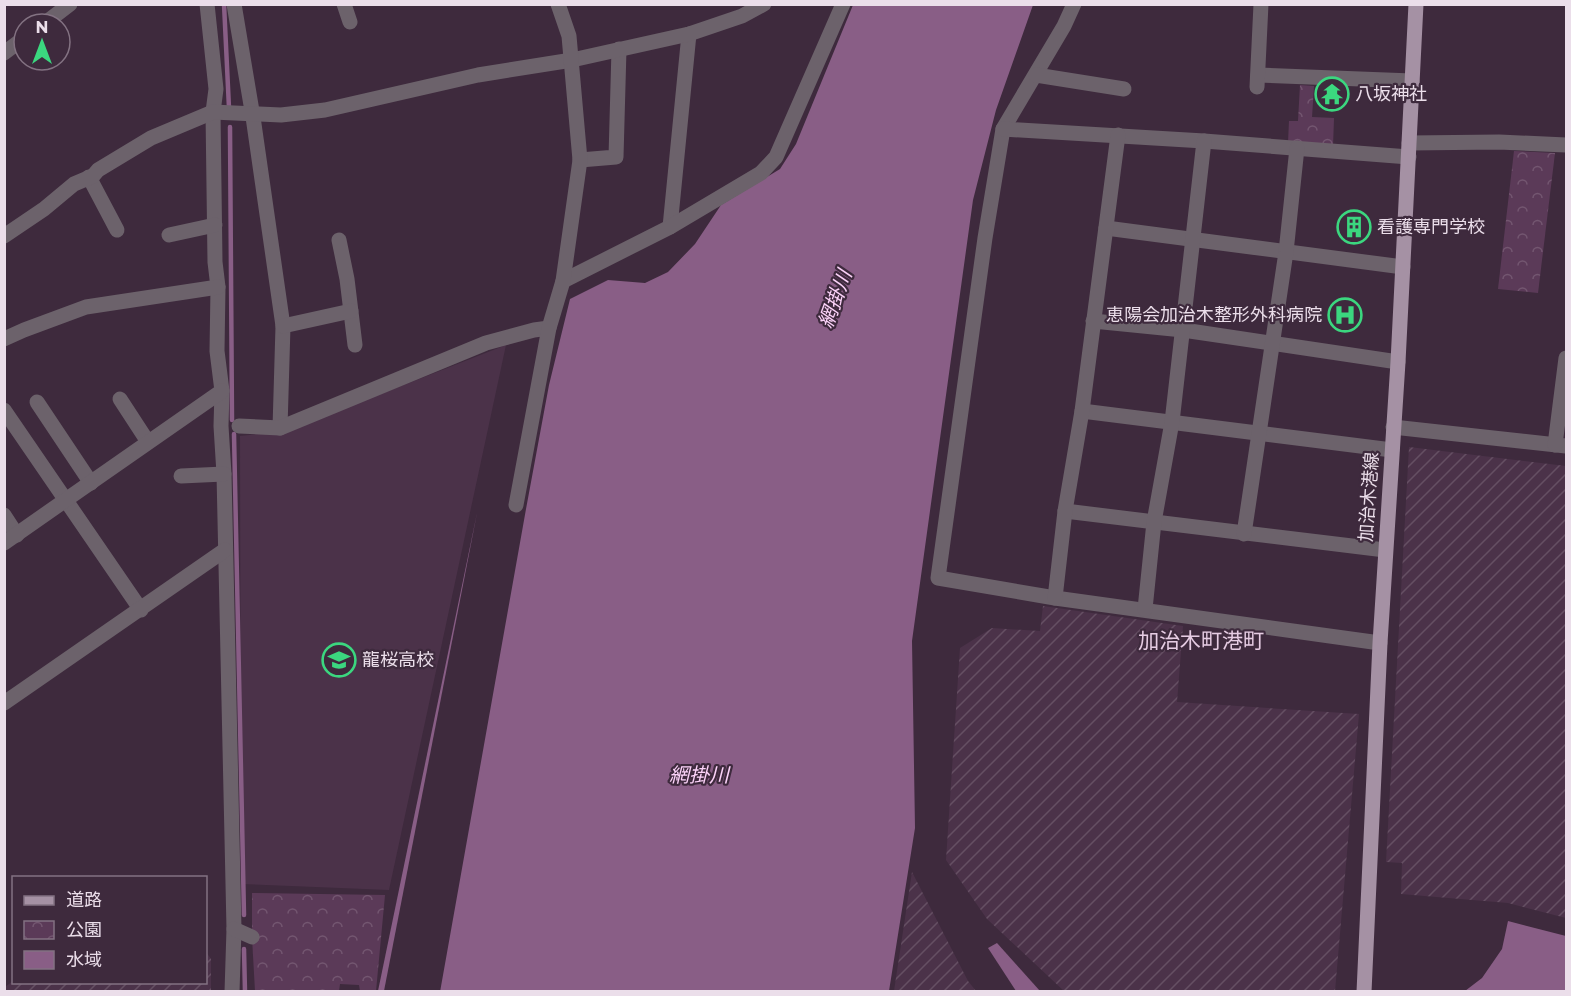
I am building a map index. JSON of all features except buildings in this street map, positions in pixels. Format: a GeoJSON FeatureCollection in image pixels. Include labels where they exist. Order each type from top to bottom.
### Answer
{"type":"FeatureCollection","features":[{"type":"Feature","properties":{"kind":"main road","name":"加治木港線"},"geometry":{"type":"LineString","coordinates":[[1364,992],[1380,643],[1398,362],[1416,4]]}},
{"type":"Feature","properties":{"kind":"street"},"geometry":{"type":"LineString","coordinates":[[207,4],[216,89],[213,112],[215,262],[218,287],[217,351],[222,391],[221,426],[224,474],[234,929],[232,992]]}},
{"type":"Feature","properties":{"kind":"street"},"geometry":{"type":"LineString","coordinates":[[234,4],[283,326],[280,428]]}},
{"type":"Feature","properties":{"kind":"street"},"geometry":{"type":"LineString","coordinates":[[344,4],[350,22]]}},
{"type":"Feature","properties":{"kind":"street"},"geometry":{"type":"LineString","coordinates":[[516,505],[549,328],[563,281],[580,160],[569,36],[558,4]]}},
{"type":"Feature","properties":{"kind":"street"},"geometry":{"type":"LineString","coordinates":[[4,236],[44,209],[74,184],[151,138],[213,112],[281,115],[325,110],[478,75],[572,60],[689,34],[742,16],[764,4]]}},
{"type":"Feature","properties":{"kind":"street"},"geometry":{"type":"LineString","coordinates":[[563,281],[670,227],[761,173],[776,157],[843,4]]}},
{"type":"Feature","properties":{"kind":"street"},"geometry":{"type":"LineString","coordinates":[[1074,4],[1064,26],[1003,129],[985,238],[938,578],[1055,598],[1380,643]]}},
{"type":"Feature","properties":{"kind":"street"},"geometry":{"type":"LineString","coordinates":[[1261,4],[1257,81],[1412,81]]}},
{"type":"Feature","properties":{"kind":"street"},"geometry":{"type":"LineString","coordinates":[[670,227],[689,34]]}},
{"type":"Feature","properties":{"kind":"street"},"geometry":{"type":"LineString","coordinates":[[580,160],[616,157],[619,50]]}},
{"type":"Feature","properties":{"kind":"street"},"geometry":{"type":"LineString","coordinates":[[1036,75],[1124,89]]}},
{"type":"Feature","properties":{"kind":"street"},"geometry":{"type":"LineString","coordinates":[[1003,129],[1298,148],[1409,150],[1498,142],[1566,145]]}},
{"type":"Feature","properties":{"kind":"street"},"geometry":{"type":"LineString","coordinates":[[1055,598],[1065,511],[1082,411],[1118,135]]}},
{"type":"Feature","properties":{"kind":"street"},"geometry":{"type":"LineString","coordinates":[[1145,609],[1154,522],[1172,422],[1204,141]]}},
{"type":"Feature","properties":{"kind":"street"},"geometry":{"type":"LineString","coordinates":[[1244,534],[1286,252],[1298,148]]}},
{"type":"Feature","properties":{"kind":"street"},"geometry":{"type":"LineString","coordinates":[[89,177],[117,230]]}},
{"type":"Feature","properties":{"kind":"street"},"geometry":{"type":"LineString","coordinates":[[169,235],[215,225]]}},
{"type":"Feature","properties":{"kind":"street"},"geometry":{"type":"LineString","coordinates":[[1106,228],[1403,267]]}},
{"type":"Feature","properties":{"kind":"street"},"geometry":{"type":"LineString","coordinates":[[339,240],[347,279],[355,345]]}},
{"type":"Feature","properties":{"kind":"street"},"geometry":{"type":"LineString","coordinates":[[4,339],[86,306],[218,287]]}},
{"type":"Feature","properties":{"kind":"street"},"geometry":{"type":"LineString","coordinates":[[283,326],[351,311]]}},
{"type":"Feature","properties":{"kind":"street"},"geometry":{"type":"LineString","coordinates":[[1093,321],[1182,330],[1398,362]]}},
{"type":"Feature","properties":{"kind":"street"},"geometry":{"type":"LineString","coordinates":[[239,426],[280,428],[486,344],[549,328]]}},
{"type":"Feature","properties":{"kind":"street"},"geometry":{"type":"LineString","coordinates":[[1393,427],[1561,445],[1566,358]]}},
{"type":"Feature","properties":{"kind":"street"},"geometry":{"type":"LineString","coordinates":[[4,516],[11,539],[222,391]]}},
{"type":"Feature","properties":{"kind":"street"},"geometry":{"type":"LineString","coordinates":[[120,399],[148,442]]}},
{"type":"Feature","properties":{"kind":"street"},"geometry":{"type":"LineString","coordinates":[[37,402],[90,483]]}},
{"type":"Feature","properties":{"kind":"street"},"geometry":{"type":"LineString","coordinates":[[4,410],[141,610]]}},
{"type":"Feature","properties":{"kind":"street"},"geometry":{"type":"LineString","coordinates":[[1082,411],[1392,450]]}},
{"type":"Feature","properties":{"kind":"street"},"geometry":{"type":"LineString","coordinates":[[181,476],[224,474]]}},
{"type":"Feature","properties":{"kind":"street"},"geometry":{"type":"LineString","coordinates":[[1065,511],[1385,550]]}},
{"type":"Feature","properties":{"kind":"street"},"geometry":{"type":"LineString","coordinates":[[4,703],[225,550]]}},
{"type":"Feature","properties":{"kind":"street"},"geometry":{"type":"LineString","coordinates":[[234,929],[252,937]]}},
{"type":"Feature","properties":{"kind":"shaded area","name":"龍桜高校"},"geometry":{"type":"Polygon","coordinates":[[[506,345],[389,890],[241,884],[240,436],[286,431],[506,345]]]}},
{"type":"Feature","properties":{"kind":"shaded area"},"geometry":{"type":"Polygon","coordinates":[[[1409,447],[1566,466],[1566,918],[1508,903],[1401,894],[1402,863],[1386,862],[1409,447]]]}},
{"type":"Feature","properties":{"kind":"shaded area"},"geometry":{"type":"Polygon","coordinates":[[[1043,606],[1183,626],[1177,702],[1359,714],[1335,991],[1064,991],[987,919],[946,860],[960,648],[992,628],[1040,631],[1043,606]]]}},
{"type":"Feature","properties":{"kind":"shaded area"},"geometry":{"type":"Polygon","coordinates":[[[912,872],[968,981],[976,991],[894,991],[912,872]]]}},
{"type":"Feature","properties":{"kind":"shaded area"},"geometry":{"type":"Polygon","coordinates":[[[207,953],[211,959],[211,991],[5,991],[5,987],[12,982],[12,984],[207,984],[207,953]]]}},
{"type":"Feature","properties":{"kind":"green space"},"geometry":{"type":"Polygon","coordinates":[[[1300,85],[1314,86],[1312,117],[1334,118],[1333,146],[1288,143],[1289,121],[1298,121],[1300,85]]]}},
{"type":"Feature","properties":{"kind":"green space"},"geometry":{"type":"Polygon","coordinates":[[[1514,151],[1555,153],[1538,293],[1498,289],[1514,151]]]}},
{"type":"Feature","properties":{"kind":"green space"},"geometry":{"type":"Polygon","coordinates":[[[252,893],[385,895],[376,991],[360,991],[359,985],[340,984],[339,991],[255,991],[252,893]]]}},
{"type":"Feature","properties":{"kind":"water","name":"網掛川"},"geometry":{"type":"Polygon","coordinates":[[[853,5],[1033,5],[996,110],[973,200],[912,641],[915,828],[889,991],[440,992],[549,385],[570,299],[608,280],[645,283],[668,272],[695,244],[721,205],[780,169],[796,144],[853,5]]]}},
{"type":"Feature","properties":{"kind":"water"},"geometry":{"type":"Polygon","coordinates":[[[477,513],[384,991],[378,991],[477,513]]]}},
{"type":"Feature","properties":{"kind":"water"},"geometry":{"type":"Polygon","coordinates":[[[1508,921],[1566,936],[1566,991],[1465,991],[1482,978],[1502,949],[1508,921]]]}},
{"type":"Feature","properties":{"kind":"water"},"geometry":{"type":"Polygon","coordinates":[[[997,943],[1040,991],[1016,991],[988,948],[997,943]]]}},
{"type":"Feature","properties":{"kind":"waterway"},"geometry":{"type":"LineString","coordinates":[[224,4],[229,108]]}},
{"type":"Feature","properties":{"kind":"waterway"},"geometry":{"type":"LineString","coordinates":[[230,127],[232,420]]}},
{"type":"Feature","properties":{"kind":"waterway"},"geometry":{"type":"LineString","coordinates":[[234,434],[244,915]]}},
{"type":"Feature","properties":{"kind":"waterway"},"geometry":{"type":"LineString","coordinates":[[244,949],[245,992]]}},
{"type":"Feature","properties":{"kind":"place","name":"八坂神社"},"geometry":{"type":"Point","coordinates":[1332,94]}},
{"type":"Feature","properties":{"kind":"place","name":"看護専門学校"},"geometry":{"type":"Point","coordinates":[1354,227]}},
{"type":"Feature","properties":{"kind":"place","name":"恵陽会加治木整形外科病院"},"geometry":{"type":"Point","coordinates":[1345,315]}},
{"type":"Feature","properties":{"kind":"place","name":"龍桜高校"},"geometry":{"type":"Point","coordinates":[339,660]}},
{"type":"Feature","properties":{"kind":"district","name":"加治木町港町"},"geometry":{"type":"Point","coordinates":[1201,641]}}]}
